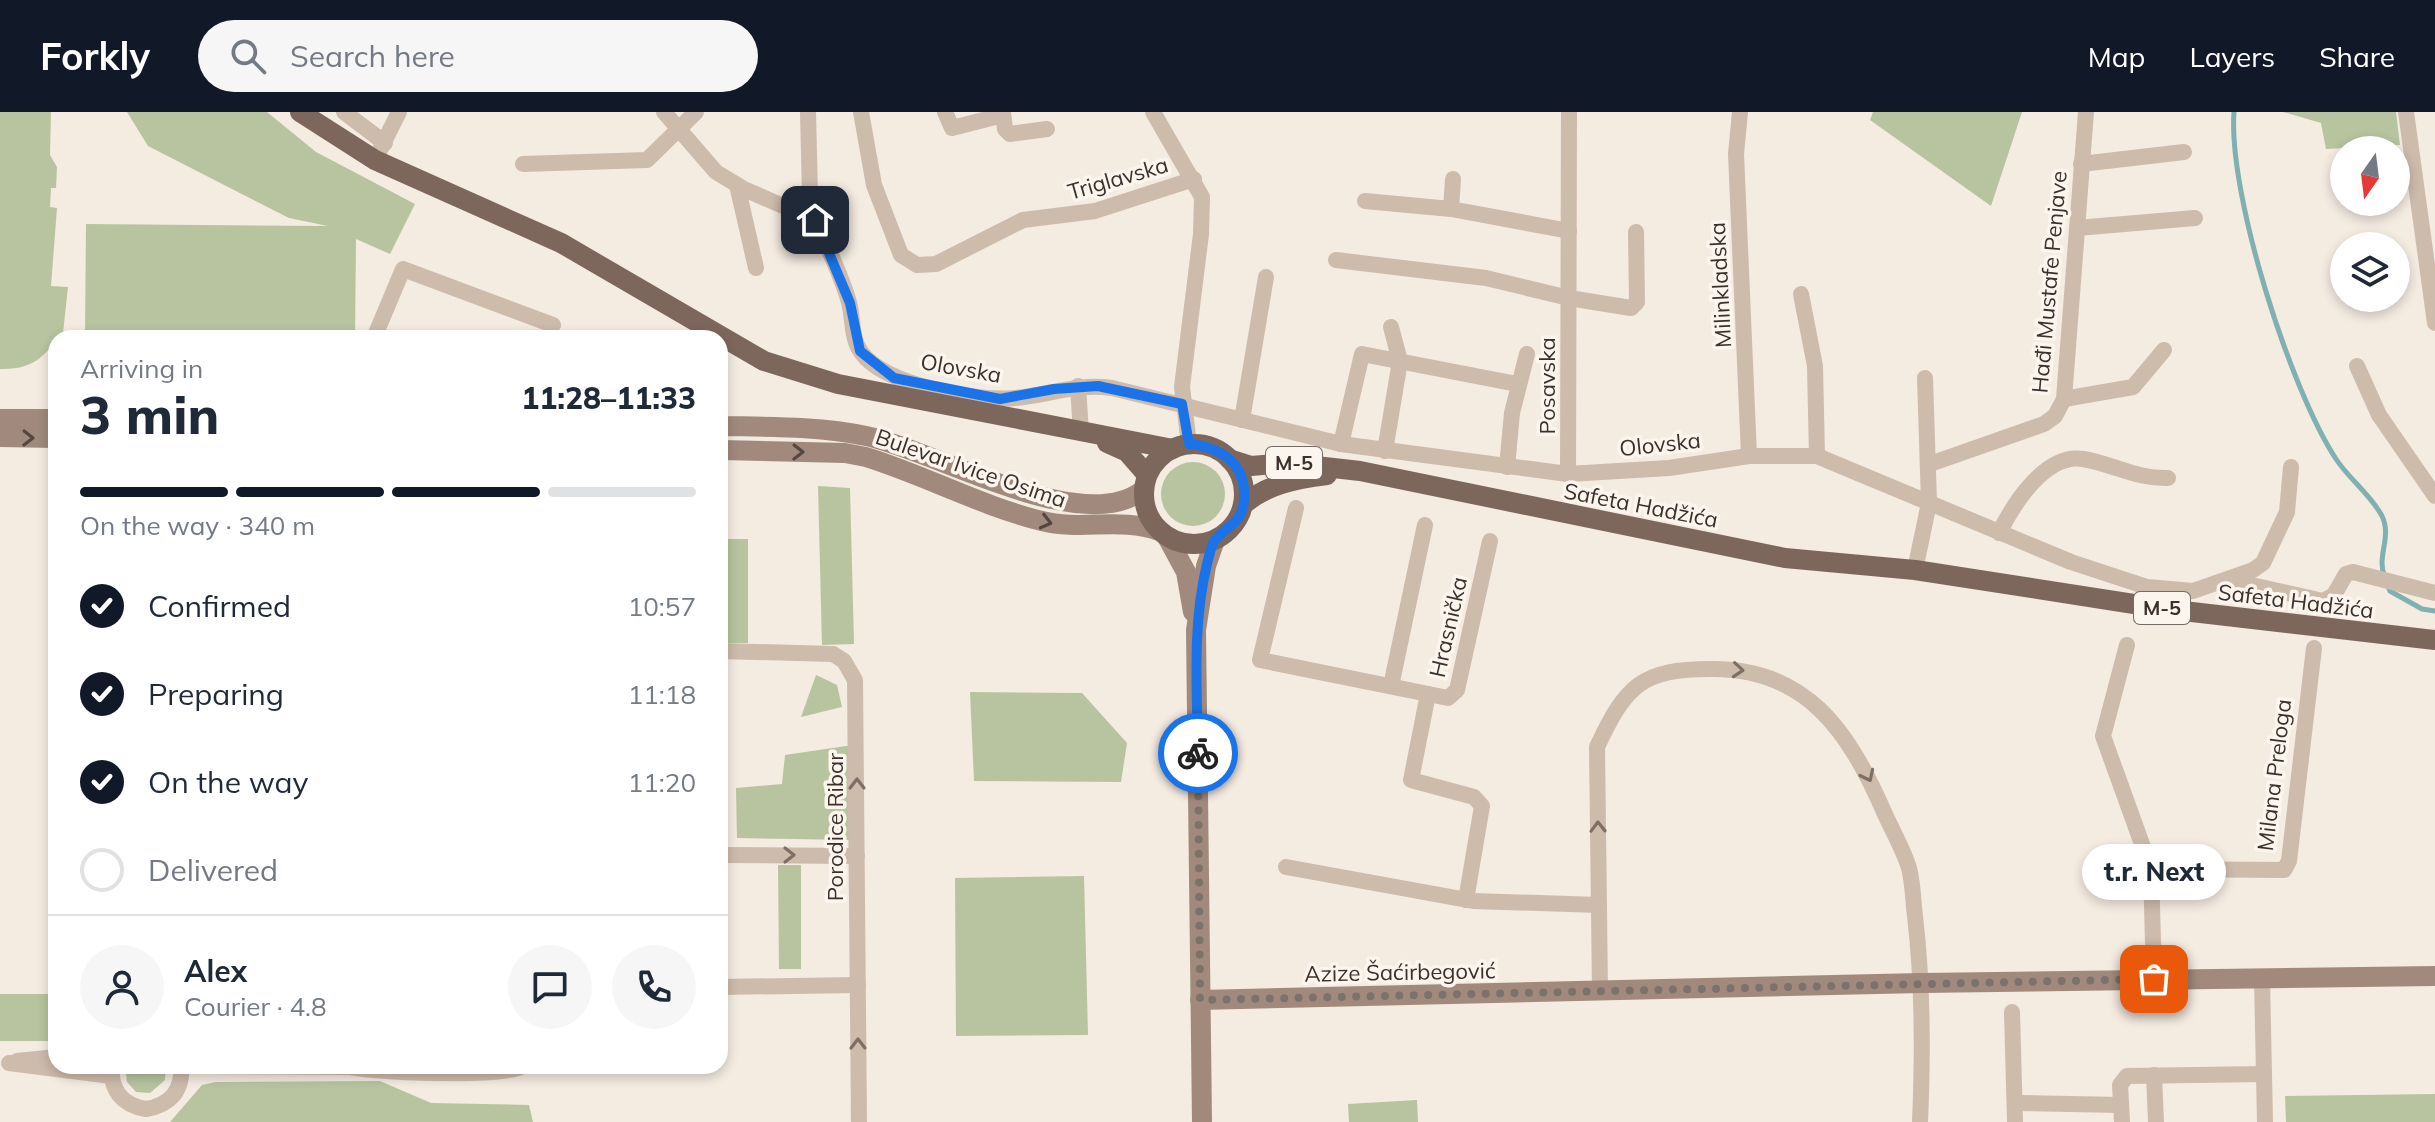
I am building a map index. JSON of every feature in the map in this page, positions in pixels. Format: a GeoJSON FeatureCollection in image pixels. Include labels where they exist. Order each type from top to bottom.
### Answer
{"type":"FeatureCollection","features":[{"type":"Feature","properties":{"kind":"main road","name":"M-5"},"geometry":{"type":"LineString","coordinates":[[300,112],[561,243],[711,330]]}},
{"type":"Feature","properties":{"kind":"main road","name":"M-5"},"geometry":{"type":"LineString","coordinates":[[728,340],[764,361],[838,384],[1081,433],[1217,450],[1239,472],[1244,489],[1243,505],[1230,529],[1215,540]]}},
{"type":"Feature","properties":{"kind":"main road"},"geometry":{"type":"LineString","coordinates":[[0,419],[48,419]]}},
{"type":"Feature","properties":{"kind":"main road","name":"Bulevar Ivice Osima"},"geometry":{"type":"LineString","coordinates":[[728,426],[828,430],[865,436],[908,447],[1031,493],[1068,503],[1119,503],[1145,482]]}},
{"type":"Feature","properties":{"kind":"main road","name":"M-5"},"geometry":{"type":"LineString","coordinates":[[1081,433],[1127,452],[1145,482],[1144,505],[1163,534]]}},
{"type":"Feature","properties":{"kind":"main road"},"geometry":{"type":"LineString","coordinates":[[0,437],[48,438]]}},
{"type":"Feature","properties":{"kind":"main road"},"geometry":{"type":"LineString","coordinates":[[1145,482],[1162,455],[1181,446]]}},
{"type":"Feature","properties":{"kind":"main road","name":"Bulevar Ivice Osima"},"geometry":{"type":"LineString","coordinates":[[728,450],[845,453],[896,466],[1040,521],[1086,528],[1132,524],[1163,534]]}},
{"type":"Feature","properties":{"kind":"main road","name":"Safeta Hadžića"},"geometry":{"type":"LineString","coordinates":[[1229,459],[1251,466],[1289,463],[1360,471],[1785,558],[1915,570],[2166,609],[2435,640]]}},
{"type":"Feature","properties":{"kind":"main road","name":"Safeta Hadžića"},"geometry":{"type":"LineString","coordinates":[[1243,505],[1254,495],[1279,484],[1360,471]]}},
{"type":"Feature","properties":{"kind":"main road"},"geometry":{"type":"LineString","coordinates":[[1163,534],[1183,544],[1215,540],[1206,566],[1196,630]]}},
{"type":"Feature","properties":{"kind":"main road"},"geometry":{"type":"LineString","coordinates":[[1163,534],[1186,572],[1196,630],[1202,1122]]}},
{"type":"Feature","properties":{"kind":"main road"},"geometry":{"type":"LineString","coordinates":[[1921,983],[2435,976]]}},
{"type":"Feature","properties":{"kind":"main road","name":"Azize Šaćirbegović"},"geometry":{"type":"LineString","coordinates":[[1200,1000],[1921,983]]}},
{"type":"Feature","properties":{"kind":"street"},"geometry":{"type":"LineString","coordinates":[[344,112],[380,152],[399,112]]}},
{"type":"Feature","properties":{"kind":"street"},"geometry":{"type":"LineString","coordinates":[[664,112],[716,172],[737,185],[815,220]]}},
{"type":"Feature","properties":{"kind":"street"},"geometry":{"type":"LineString","coordinates":[[523,164],[647,160],[696,112]]}},
{"type":"Feature","properties":{"kind":"street","name":"Olovska"},"geometry":{"type":"LineString","coordinates":[[808,112],[810,195],[815,220],[850,303],[855,342],[868,361],[906,382],[1000,399],[1078,386],[1112,388],[1341,444],[1568,474],[1669,468],[1749,456],[1817,456],[1929,503]]}},
{"type":"Feature","properties":{"kind":"street","name":"Triglavska"},"geometry":{"type":"LineString","coordinates":[[861,112],[874,185],[901,255],[917,265],[936,264],[1023,220],[1095,211],[1194,179],[1202,197],[1201,234],[1182,404],[1181,446]]}},
{"type":"Feature","properties":{"kind":"street"},"geometry":{"type":"LineString","coordinates":[[945,112],[952,128],[1003,114],[1005,129],[1010,134],[1047,129]]}},
{"type":"Feature","properties":{"kind":"street"},"geometry":{"type":"LineString","coordinates":[[1153,112],[1194,179]]}},
{"type":"Feature","properties":{"kind":"street","name":"Posavska"},"geometry":{"type":"LineString","coordinates":[[1568,474],[1569,112]]}},
{"type":"Feature","properties":{"kind":"street","name":"Milinkladska"},"geometry":{"type":"LineString","coordinates":[[1740,112],[1736,154],[1749,456]]}},
{"type":"Feature","properties":{"kind":"street","name":"Hađi Mustafe Penjave"},"geometry":{"type":"LineString","coordinates":[[1930,464],[2044,424],[2055,416],[2064,399],[2086,112]]}},
{"type":"Feature","properties":{"kind":"street"},"geometry":{"type":"LineString","coordinates":[[2406,112],[2435,323]]}},
{"type":"Feature","properties":{"kind":"street"},"geometry":{"type":"LineString","coordinates":[[2081,164],[2184,152]]}},
{"type":"Feature","properties":{"kind":"street"},"geometry":{"type":"LineString","coordinates":[[1451,209],[1453,179]]}},
{"type":"Feature","properties":{"kind":"street"},"geometry":{"type":"LineString","coordinates":[[737,185],[756,268]]}},
{"type":"Feature","properties":{"kind":"street"},"geometry":{"type":"LineString","coordinates":[[1365,201],[1451,209],[1569,231]]}},
{"type":"Feature","properties":{"kind":"street"},"geometry":{"type":"LineString","coordinates":[[2077,228],[2195,218]]}},
{"type":"Feature","properties":{"kind":"street"},"geometry":{"type":"LineString","coordinates":[[1336,260],[1486,278],[1569,298],[1635,306],[1636,232]]}},
{"type":"Feature","properties":{"kind":"street"},"geometry":{"type":"LineString","coordinates":[[377,330],[403,269],[553,325]]}},
{"type":"Feature","properties":{"kind":"street"},"geometry":{"type":"LineString","coordinates":[[1242,420],[1266,277]]}},
{"type":"Feature","properties":{"kind":"street"},"geometry":{"type":"LineString","coordinates":[[1801,294],[1815,366],[1817,456]]}},
{"type":"Feature","properties":{"kind":"street"},"geometry":{"type":"LineString","coordinates":[[1385,451],[1400,361],[1391,327]]}},
{"type":"Feature","properties":{"kind":"street"},"geometry":{"type":"LineString","coordinates":[[2064,399],[2133,387],[2164,350]]}},
{"type":"Feature","properties":{"kind":"street"},"geometry":{"type":"LineString","coordinates":[[1341,444],[1358,358],[1367,353],[1517,384]]}},
{"type":"Feature","properties":{"kind":"street"},"geometry":{"type":"LineString","coordinates":[[1507,467],[1517,384],[1527,354]]}},
{"type":"Feature","properties":{"kind":"street"},"geometry":{"type":"LineString","coordinates":[[2357,366],[2379,415],[2435,496]]}},
{"type":"Feature","properties":{"kind":"street"},"geometry":{"type":"LineString","coordinates":[[1915,570],[1929,503],[1925,378]]}},
{"type":"Feature","properties":{"kind":"street"},"geometry":{"type":"LineString","coordinates":[[1078,386],[1081,433]]}},
{"type":"Feature","properties":{"kind":"street"},"geometry":{"type":"LineString","coordinates":[[1999,533],[2024,493],[2055,465],[2068,460],[2085,460],[2144,477],[2168,478]]}},
{"type":"Feature","properties":{"kind":"street","name":"Safeta Hadžića"},"geometry":{"type":"LineString","coordinates":[[1929,503],[1999,533],[2147,587],[2193,591],[2227,580],[2263,563],[2287,512],[2291,467]]}},
{"type":"Feature","properties":{"kind":"street","name":"Hrasnička"},"geometry":{"type":"LineString","coordinates":[[1296,508],[1260,660],[1448,698],[1457,690],[1490,541]]}},
{"type":"Feature","properties":{"kind":"street","name":"Hrasnička"},"geometry":{"type":"LineString","coordinates":[[1391,686],[1425,525]]}},
{"type":"Feature","properties":{"kind":"street"},"geometry":{"type":"LineString","coordinates":[[2227,580],[2323,601],[2334,595],[2346,574],[2353,572],[2435,593]]}},
{"type":"Feature","properties":{"kind":"street"},"geometry":{"type":"LineString","coordinates":[[2127,645],[2103,736],[2151,869],[2154,979]]}},
{"type":"Feature","properties":{"kind":"street","name":"Milana Preloga"},"geometry":{"type":"LineString","coordinates":[[2151,869],[2284,870],[2289,861],[2314,648]]}},
{"type":"Feature","properties":{"kind":"street","name":"Porodice Ribar"},"geometry":{"type":"LineString","coordinates":[[728,651],[833,654],[855,680],[859,1122]]}},
{"type":"Feature","properties":{"kind":"street"},"geometry":{"type":"LineString","coordinates":[[1600,991],[1597,747],[1624,699],[1660,671],[1736,669],[1763,672],[1824,711],[1865,768],[1909,869],[1921,983],[1920,1122]]}},
{"type":"Feature","properties":{"kind":"street","name":"Hrasnička"},"geometry":{"type":"LineString","coordinates":[[1428,694],[1411,780],[1474,797],[1482,806],[1466,900]]}},
{"type":"Feature","properties":{"kind":"street"},"geometry":{"type":"LineString","coordinates":[[728,855],[857,856]]}},
{"type":"Feature","properties":{"kind":"street"},"geometry":{"type":"LineString","coordinates":[[1286,867],[1466,900],[1599,905]]}},
{"type":"Feature","properties":{"kind":"street"},"geometry":{"type":"LineString","coordinates":[[2262,979],[2265,1122]]}},
{"type":"Feature","properties":{"kind":"street"},"geometry":{"type":"LineString","coordinates":[[728,987],[858,985]]}},
{"type":"Feature","properties":{"kind":"street"},"geometry":{"type":"LineString","coordinates":[[2012,1012],[2015,1122]]}},
{"type":"Feature","properties":{"kind":"street"},"geometry":{"type":"LineString","coordinates":[[5,1064],[48,1058]]}},
{"type":"Feature","properties":{"kind":"street"},"geometry":{"type":"LineString","coordinates":[[5,1064],[48,1067]]}},
{"type":"Feature","properties":{"kind":"street"},"geometry":{"type":"LineString","coordinates":[[112,1074],[135,1122]]}},
{"type":"Feature","properties":{"kind":"street"},"geometry":{"type":"LineString","coordinates":[[124,1102],[153,1114],[172,1098],[180,1074]]}},
{"type":"Feature","properties":{"kind":"street"},"geometry":{"type":"LineString","coordinates":[[2015,1103],[2121,1114],[2123,1078],[2264,1074]]}},
{"type":"Feature","properties":{"kind":"street"},"geometry":{"type":"LineString","coordinates":[[2154,1075],[2156,1122]]}},
{"type":"Feature","properties":{"kind":"green space"},"geometry":{"type":"Polygon","coordinates":[[[0,112],[51,112],[50,155],[57,167],[56,188],[51,188],[50,207],[57,208],[51,286],[68,287],[63,330],[48,330],[48,350],[31,364],[0,369],[0,112]]]}},
{"type":"Feature","properties":{"kind":"green space"},"geometry":{"type":"Polygon","coordinates":[[[127,112],[267,112],[316,152],[415,204],[390,254],[356,239],[355,330],[85,330],[86,224],[328,226],[289,218],[148,146],[127,112]]]}},
{"type":"Feature","properties":{"kind":"green space"},"geometry":{"type":"Polygon","coordinates":[[[1873,112],[2022,112],[1991,206],[1870,120],[1873,112]]]}},
{"type":"Feature","properties":{"kind":"green space"},"geometry":{"type":"Polygon","coordinates":[[[2283,112],[2396,112],[2399,136],[2330,136],[2330,149],[2326,149],[2321,123],[2283,112]]]}},
{"type":"Feature","properties":{"kind":"green space"},"geometry":{"type":"Polygon","coordinates":[[[1187,462],[1199,462],[1216,471],[1223,482],[1223,506],[1216,517],[1199,526],[1187,526],[1175,521],[1166,512],[1161,500],[1161,488],[1166,476],[1175,467],[1187,462]]]}},
{"type":"Feature","properties":{"kind":"green space"},"geometry":{"type":"Polygon","coordinates":[[[818,486],[850,488],[854,644],[822,645],[818,486]]]}},
{"type":"Feature","properties":{"kind":"green space"},"geometry":{"type":"Polygon","coordinates":[[[728,539],[748,539],[748,643],[728,643],[728,539]]]}},
{"type":"Feature","properties":{"kind":"green space"},"geometry":{"type":"Polygon","coordinates":[[[816,675],[837,685],[842,707],[801,717],[816,675]]]}},
{"type":"Feature","properties":{"kind":"green space"},"geometry":{"type":"Polygon","coordinates":[[[970,692],[1082,693],[1127,743],[1121,782],[974,781],[970,692]]]}},
{"type":"Feature","properties":{"kind":"green space"},"geometry":{"type":"Polygon","coordinates":[[[853,745],[852,840],[737,838],[736,788],[782,784],[785,755],[853,745]]]}},
{"type":"Feature","properties":{"kind":"green space"},"geometry":{"type":"Polygon","coordinates":[[[778,865],[801,865],[801,969],[779,969],[778,865]]]}},
{"type":"Feature","properties":{"kind":"green space"},"geometry":{"type":"Polygon","coordinates":[[[1084,876],[1088,1035],[956,1036],[955,878],[1084,876]]]}},
{"type":"Feature","properties":{"kind":"green space"},"geometry":{"type":"Polygon","coordinates":[[[0,994],[48,994],[48,1041],[0,1041],[0,994]]]}},
{"type":"Feature","properties":{"kind":"green space"},"geometry":{"type":"Polygon","coordinates":[[[126,1074],[165,1074],[165,1080],[150,1093],[136,1092],[127,1082],[126,1074]]]}},
{"type":"Feature","properties":{"kind":"green space"},"geometry":{"type":"Polygon","coordinates":[[[380,1081],[431,1103],[529,1105],[533,1122],[170,1122],[202,1085],[216,1082],[380,1081]]]}},
{"type":"Feature","properties":{"kind":"green space"},"geometry":{"type":"Polygon","coordinates":[[[2435,1094],[2435,1122],[2286,1122],[2285,1096],[2435,1094]]]}},
{"type":"Feature","properties":{"kind":"green space"},"geometry":{"type":"Polygon","coordinates":[[[1417,1100],[1418,1122],[1349,1122],[1348,1104],[1417,1100]]]}},
{"type":"Feature","properties":{"kind":"waterway"},"geometry":{"type":"LineString","coordinates":[[2234,112],[2241,191],[2282,340],[2318,427],[2336,459],[2382,516],[2386,531],[2382,560],[2384,575]]}},
{"type":"Feature","properties":{"kind":"waterway"},"geometry":{"type":"LineString","coordinates":[[2387,584],[2390,591],[2422,609],[2435,611]]}},
{"type":"Feature","properties":{"kind":"way so far"},"geometry":{"type":"LineString","coordinates":[[1198,753],[1200,1000],[2154,979]]}},
{"type":"Feature","properties":{"kind":"place","name":"t.r. Next"},"geometry":{"type":"Point","coordinates":[2154,979]}},
{"type":"Feature","properties":{"kind":"route"},"geometry":{"type":"LineString","coordinates":[[815,220],[850,303],[855,342],[868,361],[880,370],[906,382],[1000,399],[1054,389],[1098,386],[1182,404],[1189,444],[1217,450],[1239,472],[1244,489],[1243,505],[1236,522],[1215,540],[1206,566],[1196,630],[1198,753]]}}]}
